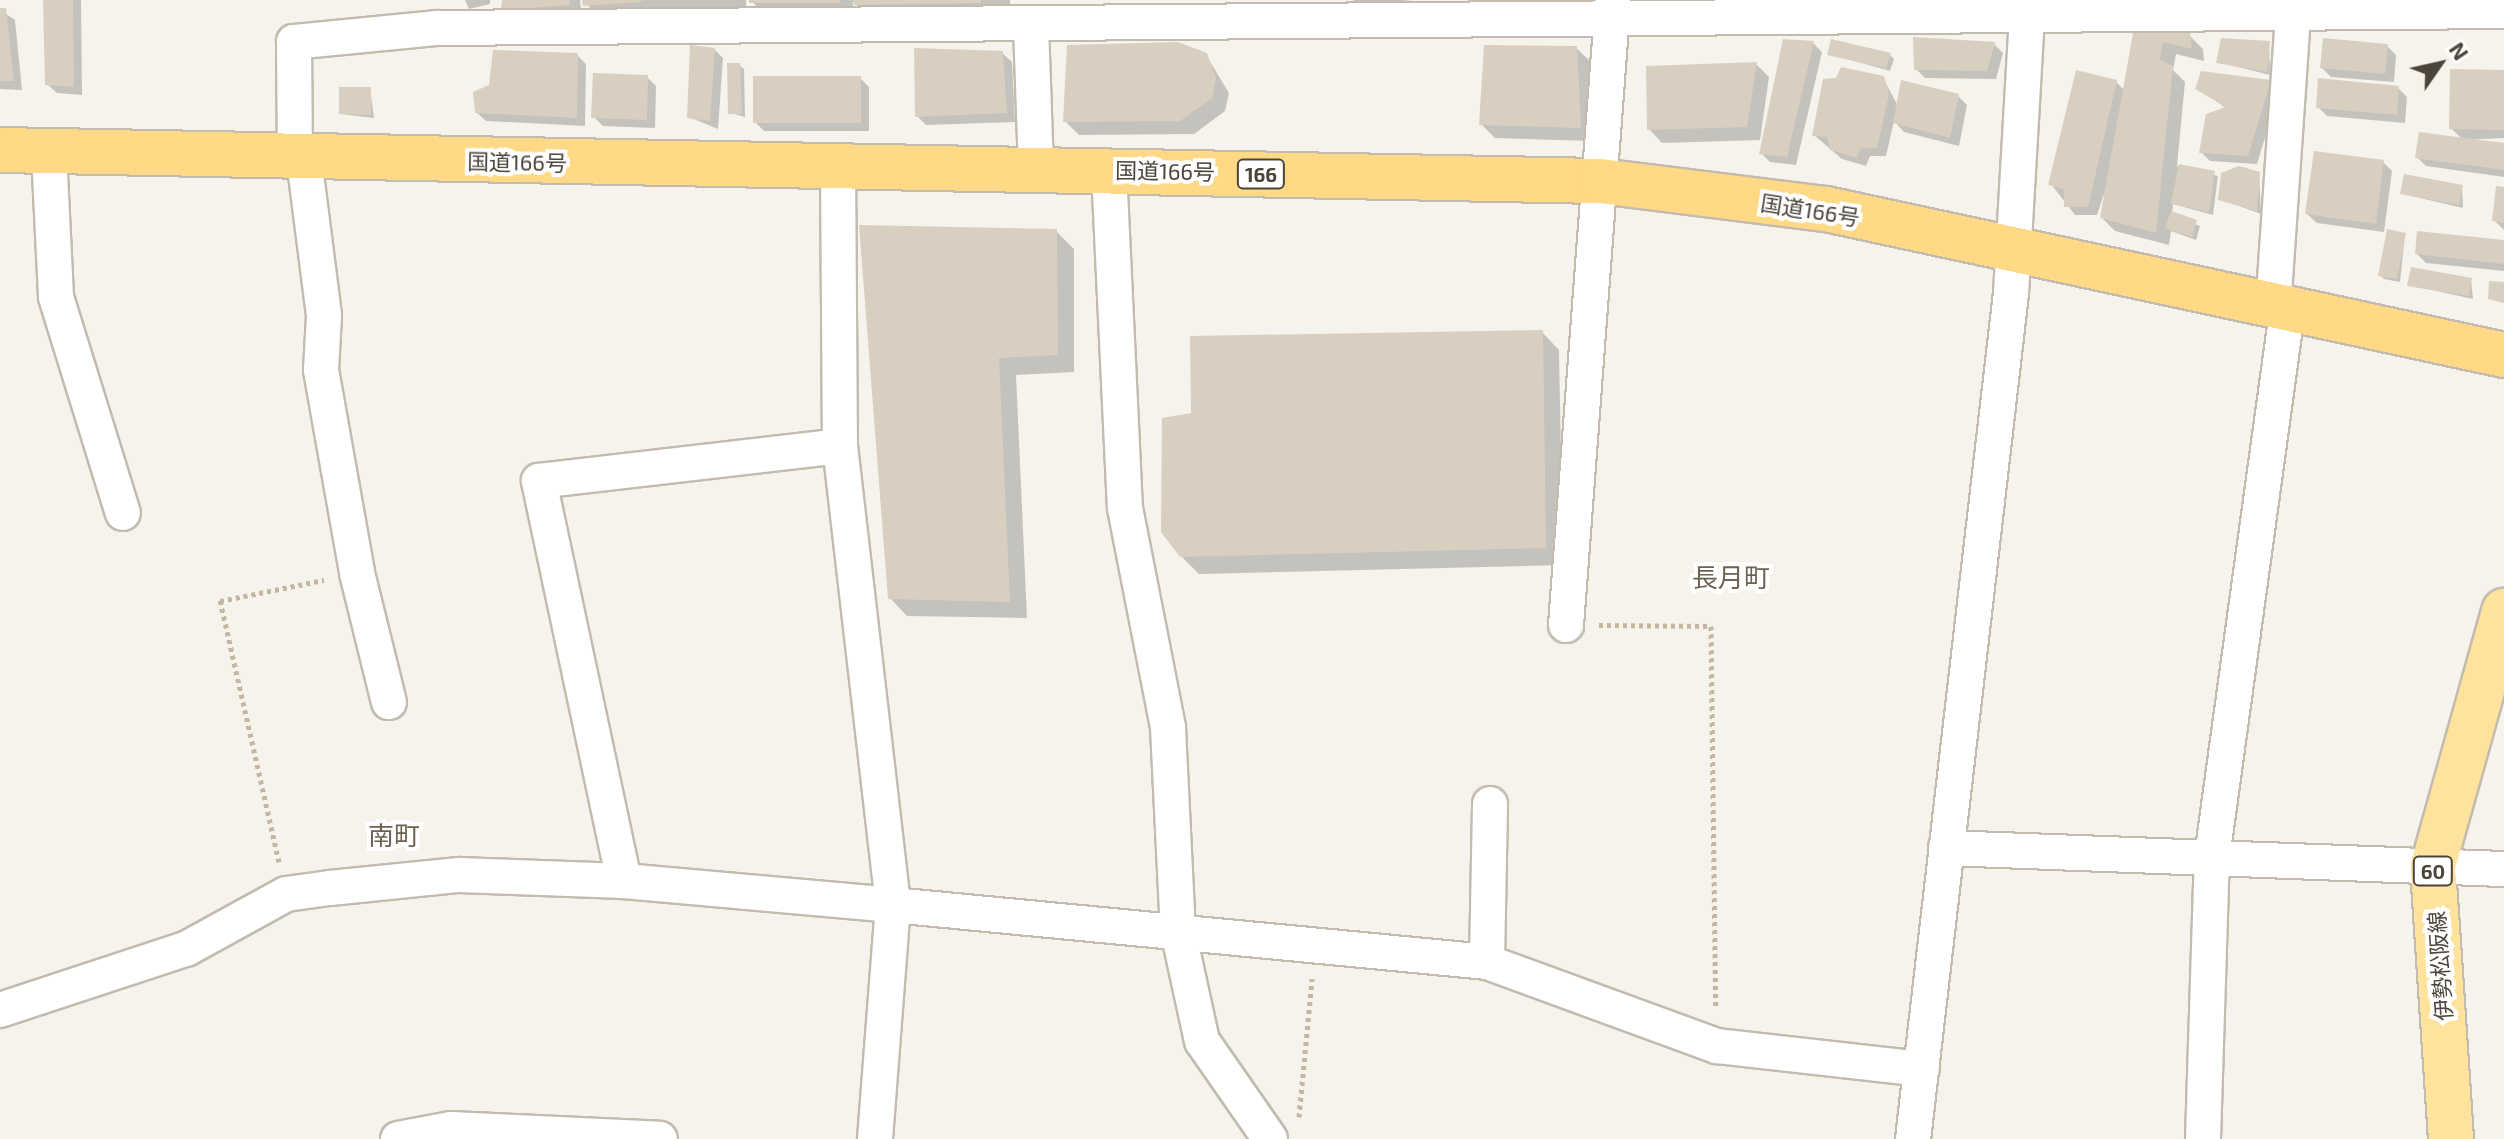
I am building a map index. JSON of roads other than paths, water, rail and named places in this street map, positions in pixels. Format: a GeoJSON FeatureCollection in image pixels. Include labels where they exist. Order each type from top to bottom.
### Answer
{"type":"FeatureCollection","features":[{"type":"Feature","properties":{"kind":"highway","name":"国道166号"},"geometry":{"type":"LineString","coordinates":[[0,150],[300,159],[1109,170],[1600,181],[1826,209],[2280,311],[2504,355]]}},
{"type":"Feature","properties":{"kind":"main road","name":"伊勢松阪線"},"geometry":{"type":"LineString","coordinates":[[2451,1139],[2433,866],[2504,611]]}},
{"type":"Feature","properties":{"kind":"street"},"geometry":{"type":"LineString","coordinates":[[1913,1139],[2013,252],[2028,7]]}},
{"type":"Feature","properties":{"kind":"street"},"geometry":{"type":"LineString","coordinates":[[389,702],[357,573],[321,370],[324,316],[300,159],[294,42],[436,28],[1022,17],[2028,7],[2504,11]]}},
{"type":"Feature","properties":{"kind":"street"},"geometry":{"type":"LineString","coordinates":[[2203,1139],[2212,857],[2280,311],[2294,9]]}},
{"type":"Feature","properties":{"kind":"street"},"geometry":{"type":"LineString","coordinates":[[1566,625],[1612,11]]}},
{"type":"Feature","properties":{"kind":"street"},"geometry":{"type":"LineString","coordinates":[[1022,17],[1036,169]]}},
{"type":"Feature","properties":{"kind":"street"},"geometry":{"type":"LineString","coordinates":[[49,153],[56,297],[123,513]]}},
{"type":"Feature","properties":{"kind":"street"},"geometry":{"type":"LineString","coordinates":[[838,166],[840,446],[893,905],[875,1139]]}},
{"type":"Feature","properties":{"kind":"street"},"geometry":{"type":"LineString","coordinates":[[1109,170],[1125,508],[1168,728],[1178,931],[1202,1041],[1284,1131]]}},
{"type":"Feature","properties":{"kind":"street"},"geometry":{"type":"LineString","coordinates":[[624,881],[539,481],[840,446]]}},
{"type":"Feature","properties":{"kind":"street"},"geometry":{"type":"LineString","coordinates":[[1487,962],[1490,804]]}},
{"type":"Feature","properties":{"kind":"street"},"geometry":{"type":"LineString","coordinates":[[1946,848],[2504,869]]}},
{"type":"Feature","properties":{"kind":"street"},"geometry":{"type":"LineString","coordinates":[[0,1010],[186,949],[286,894],[459,875],[624,881],[1316,942],[1487,962],[1717,1046],[1922,1069]]}},
{"type":"Feature","properties":{"kind":"street"},"geometry":{"type":"LineString","coordinates":[[398,1139],[451,1129],[660,1139]]}},
{"type":"Feature","properties":{"kind":"district","name":"長月町"},"geometry":{"type":"Point","coordinates":[1731,577]}},
{"type":"Feature","properties":{"kind":"district","name":"南町"},"geometry":{"type":"Point","coordinates":[394,835]}}]}
